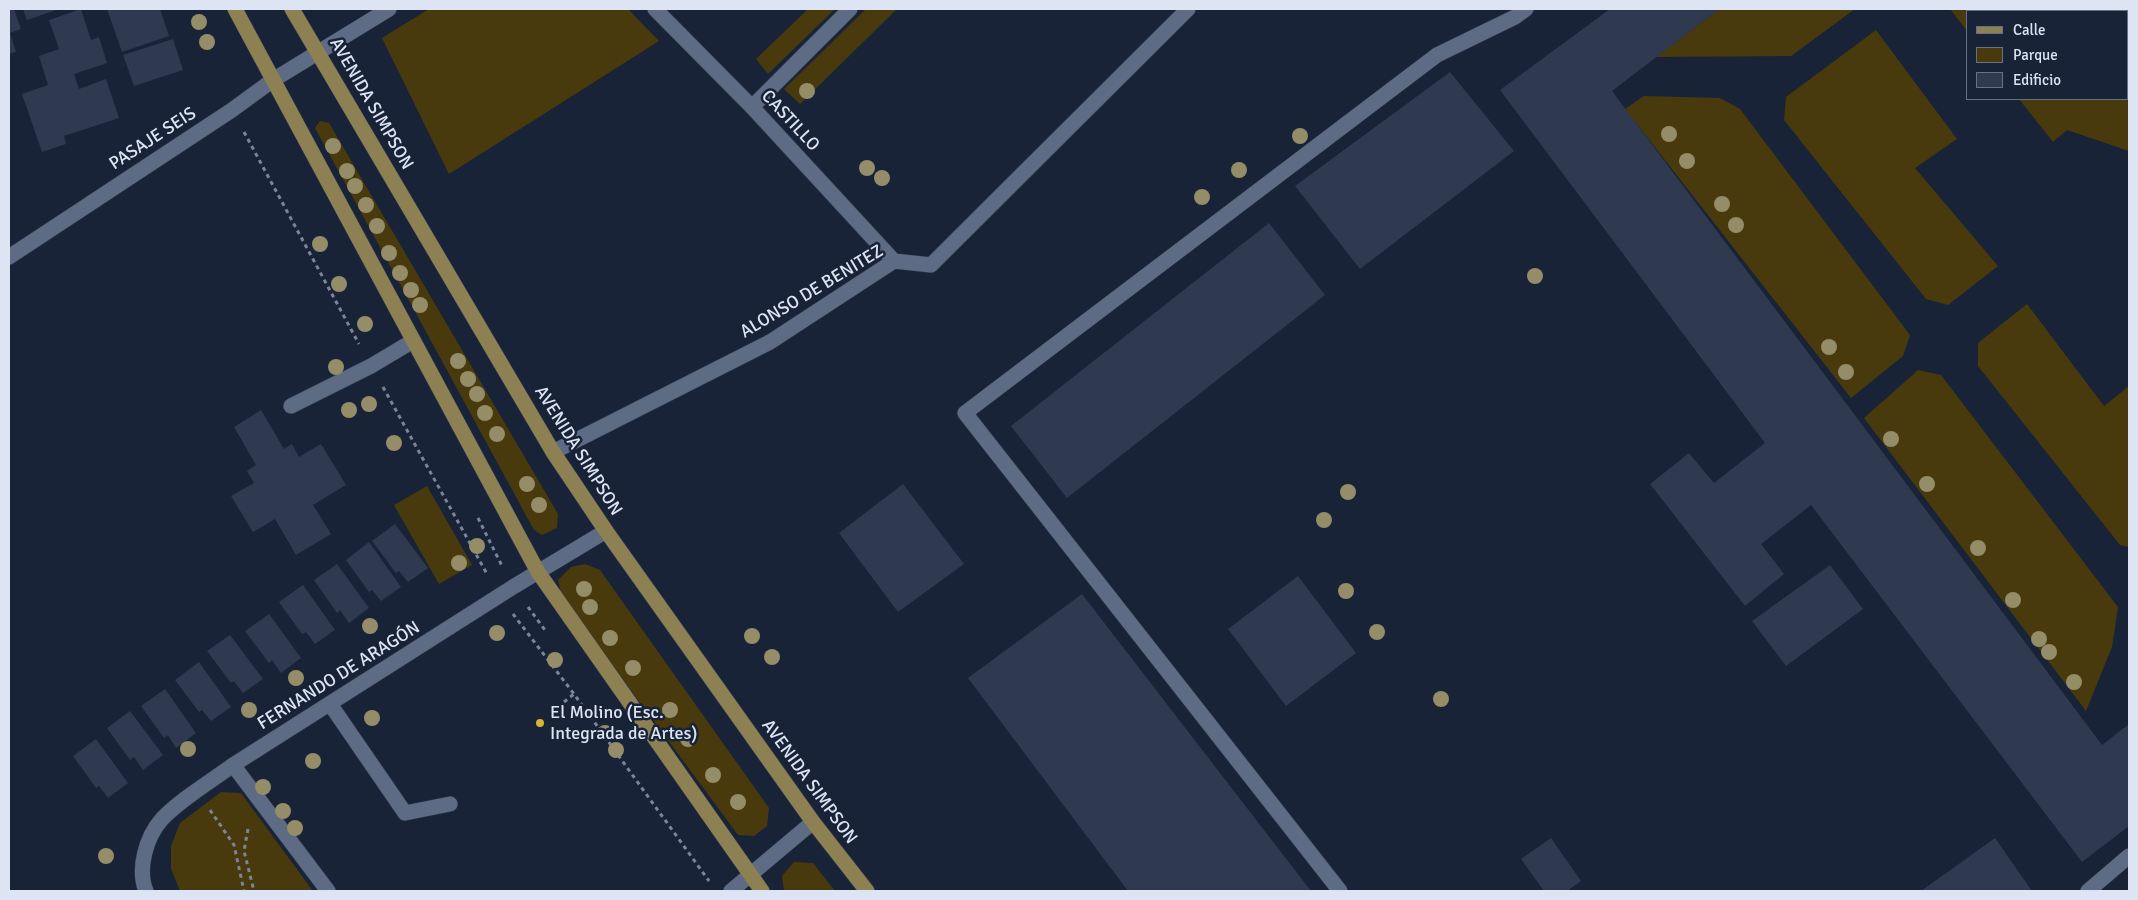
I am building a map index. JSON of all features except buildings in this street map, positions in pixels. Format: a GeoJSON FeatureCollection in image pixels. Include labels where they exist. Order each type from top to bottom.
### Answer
{"type":"FeatureCollection","features":[{"type":"Feature","properties":{"kind":"main road"},"geometry":{"type":"LineString","coordinates":[[235,9],[538,572],[762,891]]}},
{"type":"Feature","properties":{"kind":"main road","name":"AVENIDA SIMPSON"},"geometry":{"type":"LineString","coordinates":[[292,9],[553,452],[606,531],[814,822],[867,891]]}},
{"type":"Feature","properties":{"kind":"street","name":"PASAJE SEIS"},"geometry":{"type":"LineString","coordinates":[[9,257],[232,110],[273,80],[389,9]]}},
{"type":"Feature","properties":{"kind":"street","name":"CASTILLO"},"geometry":{"type":"LineString","coordinates":[[656,9],[752,107],[894,261]]}},
{"type":"Feature","properties":{"kind":"street"},"geometry":{"type":"LineString","coordinates":[[752,107],[850,9]]}},
{"type":"Feature","properties":{"kind":"street","name":"ALONSO DE BENITEZ"},"geometry":{"type":"LineString","coordinates":[[553,452],[770,342],[894,261],[931,265],[1188,9]]}},
{"type":"Feature","properties":{"kind":"street"},"geometry":{"type":"LineString","coordinates":[[1340,891],[965,413],[1437,55],[1515,17],[1526,9]]}},
{"type":"Feature","properties":{"kind":"street"},"geometry":{"type":"LineString","coordinates":[[291,406],[371,366],[413,341]]}},
{"type":"Feature","properties":{"kind":"street","name":"FERNANDO DE ARAGÓN"},"geometry":{"type":"LineString","coordinates":[[146,891],[142,871],[144,858],[154,831],[162,819],[197,791],[233,765],[499,596],[606,531]]}},
{"type":"Feature","properties":{"kind":"street"},"geometry":{"type":"LineString","coordinates":[[330,704],[405,813],[450,804]]}},
{"type":"Feature","properties":{"kind":"street"},"geometry":{"type":"LineString","coordinates":[[233,765],[328,891]]}},
{"type":"Feature","properties":{"kind":"street"},"geometry":{"type":"LineString","coordinates":[[731,891],[814,822]]}},
{"type":"Feature","properties":{"kind":"street"},"geometry":{"type":"LineString","coordinates":[[2088,891],[2129,856]]}},
{"type":"Feature","properties":{"kind":"path"},"geometry":{"type":"LineString","coordinates":[[232,110],[499,596],[574,694],[711,883]]}},
{"type":"Feature","properties":{"kind":"path"},"geometry":{"type":"LineString","coordinates":[[564,702],[574,694]]}},
{"type":"Feature","properties":{"kind":"path"},"geometry":{"type":"LineString","coordinates":[[197,791],[234,845],[244,891]]}},
{"type":"Feature","properties":{"kind":"path"},"geometry":{"type":"LineString","coordinates":[[254,891],[244,852],[256,796]]}},
{"type":"Feature","properties":{"kind":"green space"},"geometry":{"type":"Polygon","coordinates":[[[429,9],[628,9],[659,41],[449,174],[382,38],[429,9]]]}},
{"type":"Feature","properties":{"kind":"green space"},"geometry":{"type":"Polygon","coordinates":[[[808,9],[835,9],[768,74],[756,59],[808,9]]]}},
{"type":"Feature","properties":{"kind":"green space"},"geometry":{"type":"Polygon","coordinates":[[[866,9],[897,9],[800,104],[784,89],[866,9]]]}},
{"type":"Feature","properties":{"kind":"green space"},"geometry":{"type":"Polygon","coordinates":[[[1719,9],[1855,9],[1791,56],[1656,57],[1719,9]]]}},
{"type":"Feature","properties":{"kind":"green space"},"geometry":{"type":"Polygon","coordinates":[[[1950,9],[2059,10],[1966,10],[1966,30],[1950,9]]]}},
{"type":"Feature","properties":{"kind":"green space"},"geometry":{"type":"Polygon","coordinates":[[[1876,30],[1957,139],[1915,168],[1998,266],[1948,305],[1926,299],[1784,120],[1786,97],[1876,30]]]}},
{"type":"Feature","properties":{"kind":"green space"},"geometry":{"type":"Polygon","coordinates":[[[1644,96],[1720,98],[1740,109],[1910,335],[1903,356],[1851,398],[1625,109],[1644,96]]]}},
{"type":"Feature","properties":{"kind":"green space"},"geometry":{"type":"Polygon","coordinates":[[[2020,100],[2126,100],[2129,104],[2129,151],[2067,130],[2053,142],[2020,100]]]}},
{"type":"Feature","properties":{"kind":"green space"},"geometry":{"type":"Polygon","coordinates":[[[320,121],[329,123],[558,514],[557,528],[542,535],[534,530],[315,128],[320,121]]]}},
{"type":"Feature","properties":{"kind":"green space"},"geometry":{"type":"Polygon","coordinates":[[[2027,304],[2104,406],[2129,386],[2129,547],[2120,545],[1978,366],[1978,343],[2027,304]]]}},
{"type":"Feature","properties":{"kind":"green space"},"geometry":{"type":"Polygon","coordinates":[[[1918,370],[1941,375],[2118,607],[2112,647],[2086,711],[1864,418],[1918,370]]]}},
{"type":"Feature","properties":{"kind":"green space"},"geometry":{"type":"Polygon","coordinates":[[[427,486],[472,565],[439,584],[394,505],[427,486]]]}},
{"type":"Feature","properties":{"kind":"green space"},"geometry":{"type":"Polygon","coordinates":[[[585,564],[600,570],[769,808],[767,826],[754,836],[738,835],[562,597],[558,580],[571,567],[585,564]]]}},
{"type":"Feature","properties":{"kind":"green space"},"geometry":{"type":"Polygon","coordinates":[[[221,792],[241,793],[313,891],[180,891],[171,869],[171,846],[180,823],[221,792]]]}},
{"type":"Feature","properties":{"kind":"green space"},"geometry":{"type":"Polygon","coordinates":[[[794,862],[813,863],[835,891],[784,891],[782,876],[794,862]]]}},
{"type":"Feature","properties":{"kind":"place","name":"El Molino (Esc. Integrada de Artes)"},"geometry":{"type":"Point","coordinates":[540,723]}}]}
